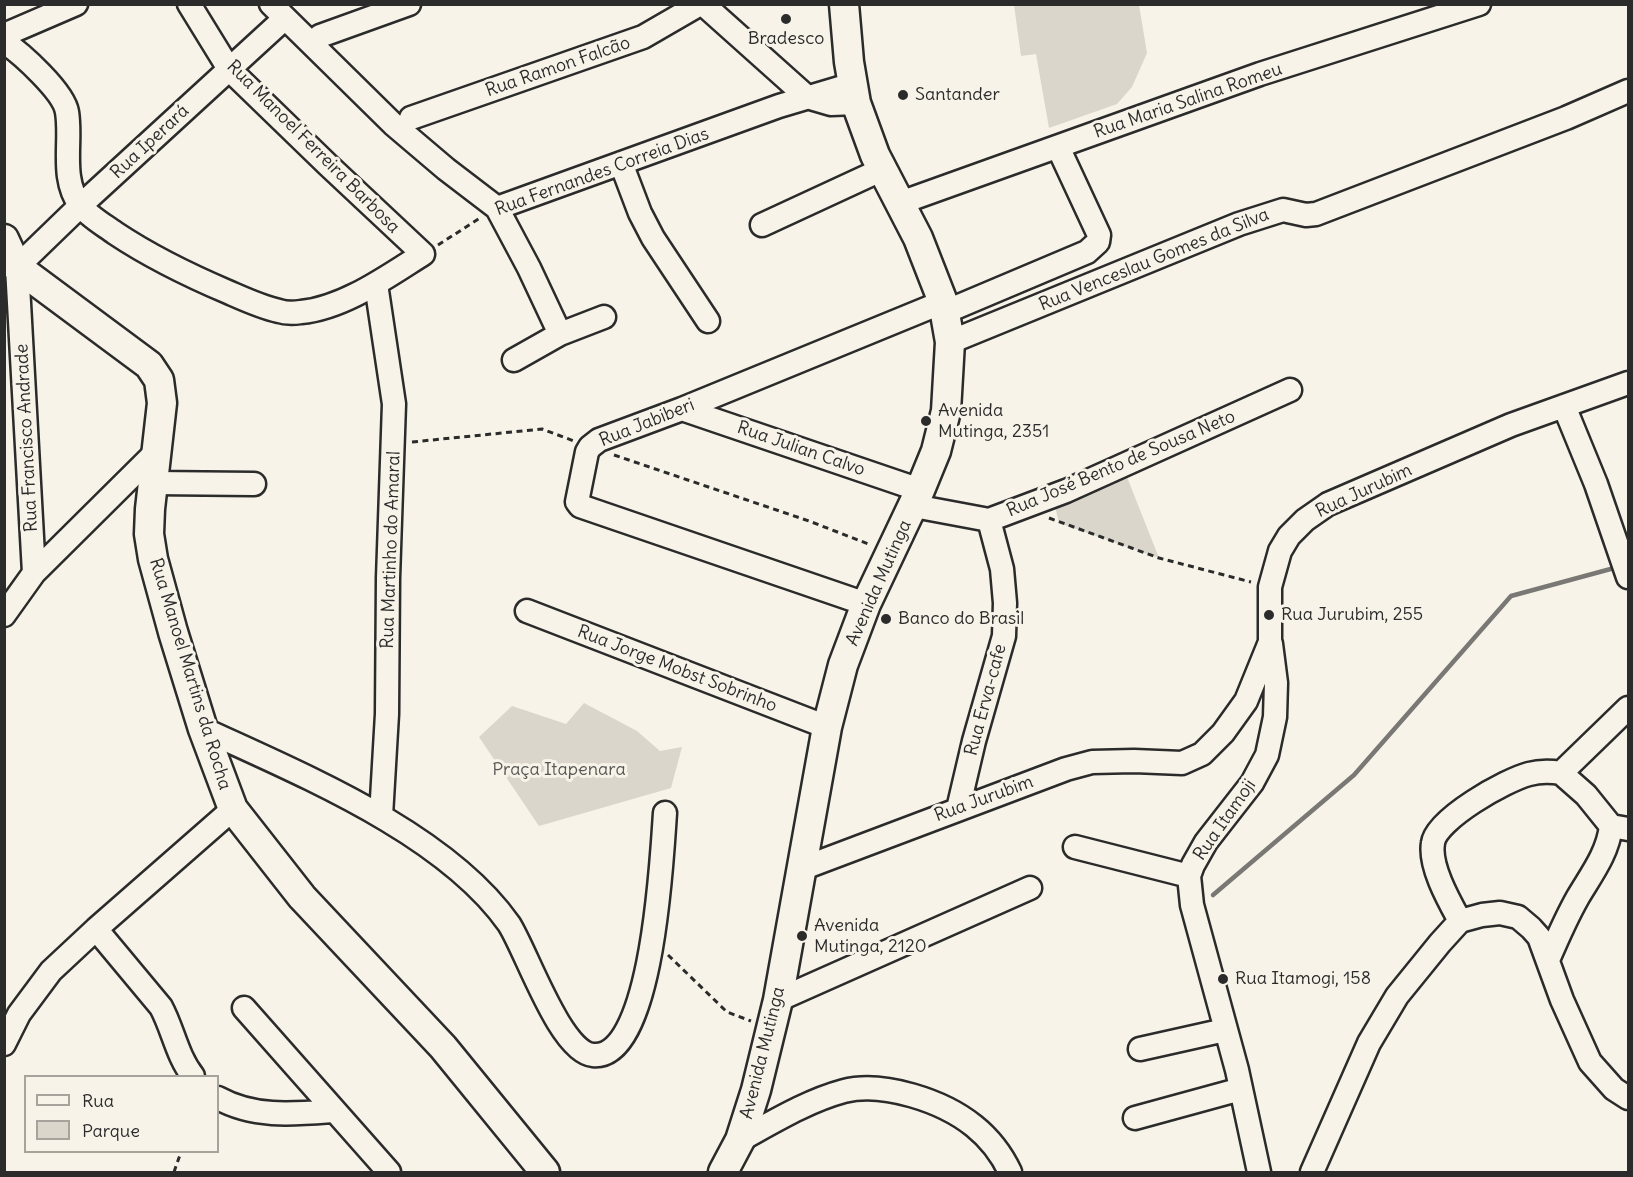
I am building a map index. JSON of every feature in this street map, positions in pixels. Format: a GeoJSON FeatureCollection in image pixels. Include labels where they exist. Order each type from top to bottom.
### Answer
{"type":"FeatureCollection","features":[{"type":"Feature","properties":{"kind":"main road","name":"Avenida Mutinga"},"geometry":{"type":"LineString","coordinates":[[723,1173],[740,1140],[756,1090],[786,962],[827,727],[843,665],[866,604],[917,498],[936,451],[946,411],[950,342],[944,307],[918,238],[883,169],[854,94],[844,4]]}},
{"type":"Feature","properties":{"kind":"main road","name":"Rua Manoel Martins da Rocha"},"geometry":{"type":"LineString","coordinates":[[4,239],[17,267],[149,365],[159,380],[162,403],[149,534],[153,559],[203,729],[232,810],[302,897],[444,1047],[545,1173]]}},
{"type":"Feature","properties":{"kind":"street"},"geometry":{"type":"LineString","coordinates":[[4,35],[76,4]]}},
{"type":"Feature","properties":{"kind":"street","name":"Rua Manoel Ferreira Barbosa"},"geometry":{"type":"LineString","coordinates":[[189,4],[229,69],[423,254]]}},
{"type":"Feature","properties":{"kind":"street"},"geometry":{"type":"LineString","coordinates":[[320,36],[409,4]]}},
{"type":"Feature","properties":{"kind":"street"},"geometry":{"type":"LineString","coordinates":[[701,4],[807,97],[831,104],[854,94]]}},
{"type":"Feature","properties":{"kind":"street","name":"Rua Ramon Falcão"},"geometry":{"type":"LineString","coordinates":[[411,118],[644,37],[701,4]]}},
{"type":"Feature","properties":{"kind":"street","name":"Rua Maria Salina Romeu"},"geometry":{"type":"LineString","coordinates":[[900,203],[1260,74],[1479,4]]}},
{"type":"Feature","properties":{"kind":"street"},"geometry":{"type":"LineString","coordinates":[[278,11],[393,123],[446,169],[497,207],[529,267],[560,334]]}},
{"type":"Feature","properties":{"kind":"street","name":"Rua Iperará"},"geometry":{"type":"LineString","coordinates":[[17,267],[229,69],[278,11]]}},
{"type":"Feature","properties":{"kind":"street"},"geometry":{"type":"LineString","coordinates":[[4,42],[56,89],[63,100],[67,112],[70,182],[80,206],[133,245],[182,273],[261,306],[281,312],[302,312],[322,308],[376,284],[423,254]]}},
{"type":"Feature","properties":{"kind":"street","name":"Rua Venceslau Gomes da Silva"},"geometry":{"type":"LineString","coordinates":[[950,342],[1239,224],[1283,210],[1305,215],[1316,214],[1566,118],[1629,91]]}},
{"type":"Feature","properties":{"kind":"street","name":"Rua Fernandes Correia Dias"},"geometry":{"type":"LineString","coordinates":[[497,207],[807,97]]}},
{"type":"Feature","properties":{"kind":"street","name":"Rua Jabiberi"},"geometry":{"type":"LineString","coordinates":[[866,604],[583,508],[577,502],[590,447],[599,440],[1087,252],[1098,242],[1099,235],[1058,147]]}},
{"type":"Feature","properties":{"kind":"street"},"geometry":{"type":"LineString","coordinates":[[621,163],[640,213],[653,238],[708,321]]}},
{"type":"Feature","properties":{"kind":"street"},"geometry":{"type":"LineString","coordinates":[[762,225],[883,169]]}},
{"type":"Feature","properties":{"kind":"street","name":"Rua Francisco Andrade"},"geometry":{"type":"LineString","coordinates":[[17,267],[34,573]]}},
{"type":"Feature","properties":{"kind":"street","name":"Rua Martinho do Amaral"},"geometry":{"type":"LineString","coordinates":[[376,284],[394,404],[388,578],[387,714],[381,816]]}},
{"type":"Feature","properties":{"kind":"street"},"geometry":{"type":"LineString","coordinates":[[513,360],[560,334],[604,317]]}},
{"type":"Feature","properties":{"kind":"street","name":"Rua Jurubim"},"geometry":{"type":"LineString","coordinates":[[801,869],[1066,769],[1092,762],[1134,760],[1182,763],[1202,754],[1223,734],[1246,701],[1270,642],[1270,587],[1280,551],[1289,536],[1305,519],[1328,504],[1511,425],[1629,383]]}},
{"type":"Feature","properties":{"kind":"street","name":"Rua José Bento de Sousa Neto"},"geometry":{"type":"LineString","coordinates":[[917,498],[988,520],[1066,491],[1290,390]]}},
{"type":"Feature","properties":{"kind":"street"},"geometry":{"type":"LineString","coordinates":[[1564,406],[1596,484],[1629,577]]}},
{"type":"Feature","properties":{"kind":"street","name":"Rua Julian Calvo"},"geometry":{"type":"LineString","coordinates":[[682,409],[917,498]]}},
{"type":"Feature","properties":{"kind":"street"},"geometry":{"type":"LineString","coordinates":[[4,615],[34,573],[158,450]]}},
{"type":"Feature","properties":{"kind":"street"},"geometry":{"type":"LineString","coordinates":[[154,483],[254,484]]}},
{"type":"Feature","properties":{"kind":"street","name":"Rua Erva-cafe"},"geometry":{"type":"LineString","coordinates":[[958,808],[974,741],[1004,636],[1005,603],[1002,569],[988,520]]}},
{"type":"Feature","properties":{"kind":"street","name":"Rua Jorge Mobst Sobrinho"},"geometry":{"type":"LineString","coordinates":[[527,611],[827,727]]}},
{"type":"Feature","properties":{"kind":"street","name":"Rua Itamoji"},"geometry":{"type":"LineString","coordinates":[[1259,1173],[1241,1089],[1192,906],[1190,876],[1193,865],[1206,842],[1252,783],[1267,755],[1275,717],[1276,683],[1270,642]]}},
{"type":"Feature","properties":{"kind":"street"},"geometry":{"type":"LineString","coordinates":[[1561,773],[1629,708]]}},
{"type":"Feature","properties":{"kind":"street"},"geometry":{"type":"LineString","coordinates":[[203,729],[295,771],[381,816],[428,847],[464,875],[510,926],[550,1010],[568,1035],[586,1053],[594,1055],[607,1053],[617,1044],[638,1005],[654,941],[665,813]]}},
{"type":"Feature","properties":{"kind":"street"},"geometry":{"type":"LineString","coordinates":[[1460,921],[1445,893],[1434,861],[1433,840],[1436,833],[1472,802],[1496,788],[1526,774],[1546,770],[1561,773],[1620,828],[1610,837],[1604,852],[1564,922],[1548,960]]}},
{"type":"Feature","properties":{"kind":"street"},"geometry":{"type":"LineString","coordinates":[[4,1044],[19,1014],[51,971],[232,810]]}},
{"type":"Feature","properties":{"kind":"street"},"geometry":{"type":"LineString","coordinates":[[1075,847],[1190,876]]}},
{"type":"Feature","properties":{"kind":"street"},"geometry":{"type":"LineString","coordinates":[[777,1000],[1030,888]]}},
{"type":"Feature","properties":{"kind":"street"},"geometry":{"type":"LineString","coordinates":[[1312,1173],[1369,1043],[1397,996],[1460,921],[1482,915],[1500,913],[1518,918],[1539,937],[1562,1000],[1590,1062],[1614,1089],[1629,1098]]}},
{"type":"Feature","properties":{"kind":"street"},"geometry":{"type":"LineString","coordinates":[[96,929],[161,1007],[168,1019],[184,1065],[192,1075]]}},
{"type":"Feature","properties":{"kind":"street"},"geometry":{"type":"LineString","coordinates":[[244,1008],[389,1173]]}},
{"type":"Feature","properties":{"kind":"street"},"geometry":{"type":"LineString","coordinates":[[1140,1049],[1225,1030]]}},
{"type":"Feature","properties":{"kind":"street"},"geometry":{"type":"LineString","coordinates":[[740,1140],[801,1107],[845,1090],[876,1088],[905,1094],[939,1106],[973,1125],[995,1147],[1010,1173]]}},
{"type":"Feature","properties":{"kind":"street"},"geometry":{"type":"LineString","coordinates":[[1135,1118],[1241,1089]]}},
{"type":"Feature","properties":{"kind":"street"},"geometry":{"type":"LineString","coordinates":[[219,1098],[239,1107],[262,1112],[291,1114],[334,1111]]}},
{"type":"Feature","properties":{"kind":"path","name":"Rua Fernandes Correia Dias"},"geometry":{"type":"LineString","coordinates":[[423,254],[497,207]]}},
{"type":"Feature","properties":{"kind":"path"},"geometry":{"type":"LineString","coordinates":[[394,443],[542,429],[809,521],[861,542]]}},
{"type":"Feature","properties":{"kind":"path"},"geometry":{"type":"LineString","coordinates":[[1023,507],[1059,523],[1159,558],[1270,587]]}},
{"type":"Feature","properties":{"kind":"path"},"geometry":{"type":"LineString","coordinates":[[654,941],[727,1012],[770,1029]]}},
{"type":"Feature","properties":{"kind":"path"},"geometry":{"type":"LineString","coordinates":[[174,1173],[181,1153]]}},
{"type":"Feature","properties":{"kind":"green space"},"geometry":{"type":"Polygon","coordinates":[[[1014,5],[1139,5],[1147,53],[1132,87],[1117,104],[1049,128],[1036,54],[1021,56],[1014,5]]]}},
{"type":"Feature","properties":{"kind":"green space"},"geometry":{"type":"Polygon","coordinates":[[[1127,477],[1159,558],[1059,523],[1055,507],[1127,477]]]}},
{"type":"Feature","properties":{"kind":"green space","name":"Praça Itapenara"},"geometry":{"type":"Polygon","coordinates":[[[584,703],[637,731],[660,751],[682,747],[671,788],[539,826],[479,737],[512,706],[566,724],[584,703]]]}},
{"type":"Feature","properties":{"kind":"waterway"},"geometry":{"type":"LineString","coordinates":[[1213,895],[1354,775],[1511,596],[1618,567]]}},
{"type":"Feature","properties":{"kind":"place","name":"Bradesco"},"geometry":{"type":"Point","coordinates":[786,19]}},
{"type":"Feature","properties":{"kind":"place","name":"Santander"},"geometry":{"type":"Point","coordinates":[903,95]}},
{"type":"Feature","properties":{"kind":"place","name":"Avenida Mutinga, 2351"},"geometry":{"type":"Point","coordinates":[926,421]}},
{"type":"Feature","properties":{"kind":"place","name":"Rua Jurubim, 255"},"geometry":{"type":"Point","coordinates":[1269,615]}},
{"type":"Feature","properties":{"kind":"place","name":"Banco do Brasil"},"geometry":{"type":"Point","coordinates":[886,619]}},
{"type":"Feature","properties":{"kind":"place","name":"Avenida Mutinga, 2120"},"geometry":{"type":"Point","coordinates":[802,936]}},
{"type":"Feature","properties":{"kind":"place","name":"Rua Itamogi, 158"},"geometry":{"type":"Point","coordinates":[1223,979]}}]}
